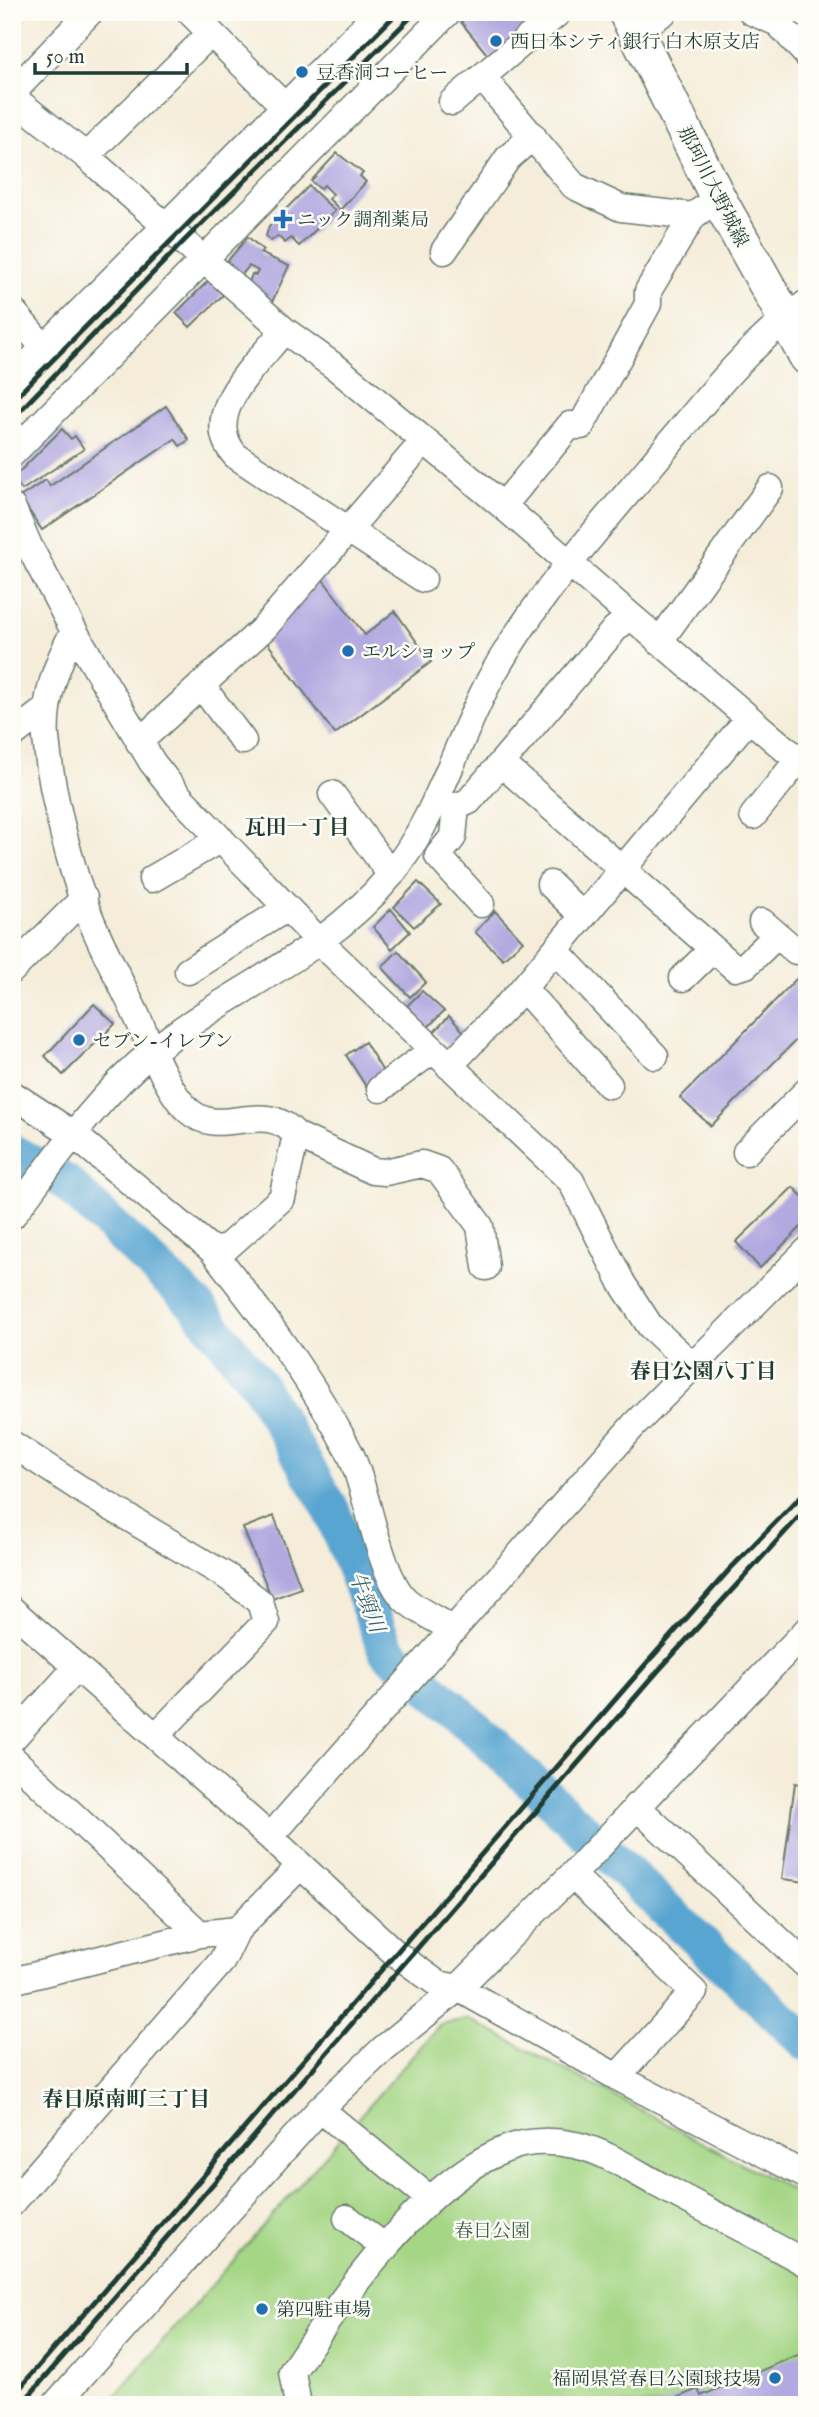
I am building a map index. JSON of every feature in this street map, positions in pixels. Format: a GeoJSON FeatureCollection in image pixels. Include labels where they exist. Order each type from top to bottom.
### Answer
{"type":"FeatureCollection","features":[{"type":"Feature","properties":{"kind":"main road","name":"那珂川大野城線"},"geometry":{"type":"LineString","coordinates":[[642,18],[705,207],[795,312],[807,357]]}},
{"type":"Feature","properties":{"kind":"street"},"geometry":{"type":"LineString","coordinates":[[90,12],[15,102],[86,156],[285,330],[338,369],[503,506],[749,718],[803,758],[753,816]]}},
{"type":"Feature","properties":{"kind":"street"},"geometry":{"type":"LineString","coordinates":[[190,12],[284,106]]}},
{"type":"Feature","properties":{"kind":"street"},"geometry":{"type":"LineString","coordinates":[[12,380],[379,12]]}},
{"type":"Feature","properties":{"kind":"street"},"geometry":{"type":"LineString","coordinates":[[12,454],[448,12]]}},
{"type":"Feature","properties":{"kind":"street"},"geometry":{"type":"LineString","coordinates":[[452,102],[559,12]]}},
{"type":"Feature","properties":{"kind":"street"},"geometry":{"type":"LineString","coordinates":[[752,12],[784,17],[807,55]]}},
{"type":"Feature","properties":{"kind":"street"},"geometry":{"type":"LineString","coordinates":[[86,156],[211,33]]}},
{"type":"Feature","properties":{"kind":"street"},"geometry":{"type":"LineString","coordinates":[[482,76],[574,186],[621,208],[705,207]]}},
{"type":"Feature","properties":{"kind":"street"},"geometry":{"type":"LineString","coordinates":[[444,251],[508,158],[533,136]]}},
{"type":"Feature","properties":{"kind":"street"},"geometry":{"type":"LineString","coordinates":[[503,506],[570,425],[581,426],[648,304],[648,291],[705,207]]}},
{"type":"Feature","properties":{"kind":"street"},"geometry":{"type":"LineString","coordinates":[[12,310],[44,348]]}},
{"type":"Feature","properties":{"kind":"street"},"geometry":{"type":"LineString","coordinates":[[14,1212],[71,1137],[124,1077],[153,1051],[321,943],[356,913],[391,875],[445,804],[493,674],[568,563],[715,389],[795,312]]}},
{"type":"Feature","properties":{"kind":"street"},"geometry":{"type":"LineString","coordinates":[[285,330],[228,402],[222,417],[227,446],[236,456],[423,579]]}},
{"type":"Feature","properties":{"kind":"street"},"geometry":{"type":"LineString","coordinates":[[139,741],[264,628],[423,442]]}},
{"type":"Feature","properties":{"kind":"street"},"geometry":{"type":"LineString","coordinates":[[659,642],[771,488]]}},
{"type":"Feature","properties":{"kind":"street"},"geometry":{"type":"LineString","coordinates":[[12,507],[29,546],[74,631],[139,741],[178,795],[321,943],[571,1181],[622,1283],[643,1315],[693,1366]]}},
{"type":"Feature","properties":{"kind":"street"},"geometry":{"type":"LineString","coordinates":[[445,804],[469,801],[629,617]]}},
{"type":"Feature","properties":{"kind":"street"},"geometry":{"type":"LineString","coordinates":[[74,631],[64,650],[46,709],[46,737],[58,803],[84,898],[153,1051],[182,1105],[203,1120],[219,1122],[274,1118],[288,1125],[296,1135],[373,1171],[385,1172],[422,1164],[439,1170],[480,1226],[486,1267]]}},
{"type":"Feature","properties":{"kind":"street"},"geometry":{"type":"LineString","coordinates":[[201,685],[243,741]]}},
{"type":"Feature","properties":{"kind":"street"},"geometry":{"type":"LineString","coordinates":[[12,735],[46,709]]}},
{"type":"Feature","properties":{"kind":"street"},"geometry":{"type":"LineString","coordinates":[[380,1090],[441,1058],[523,988],[749,718]]}},
{"type":"Feature","properties":{"kind":"street"},"geometry":{"type":"LineString","coordinates":[[501,763],[621,871],[713,949],[740,968],[778,936]]}},
{"type":"Feature","properties":{"kind":"street"},"geometry":{"type":"LineString","coordinates":[[332,794],[391,875]]}},
{"type":"Feature","properties":{"kind":"street"},"geometry":{"type":"LineString","coordinates":[[445,804],[453,836],[439,856],[481,904]]}},
{"type":"Feature","properties":{"kind":"street"},"geometry":{"type":"LineString","coordinates":[[152,879],[221,839]]}},
{"type":"Feature","properties":{"kind":"street"},"geometry":{"type":"LineString","coordinates":[[550,884],[583,916]]}},
{"type":"Feature","properties":{"kind":"street"},"geometry":{"type":"LineString","coordinates":[[12,970],[84,898]]}},
{"type":"Feature","properties":{"kind":"street"},"geometry":{"type":"LineString","coordinates":[[188,971],[287,908]]}},
{"type":"Feature","properties":{"kind":"street"},"geometry":{"type":"LineString","coordinates":[[683,978],[713,949]]}},
{"type":"Feature","properties":{"kind":"street"},"geometry":{"type":"LineString","coordinates":[[555,950],[655,1056]]}},
{"type":"Feature","properties":{"kind":"street"},"geometry":{"type":"LineString","coordinates":[[523,988],[610,1085]]}},
{"type":"Feature","properties":{"kind":"street"},"geometry":{"type":"LineString","coordinates":[[746,1152],[807,1091]]}},
{"type":"Feature","properties":{"kind":"street"},"geometry":{"type":"LineString","coordinates":[[12,1094],[71,1137],[212,1250],[320,1399],[352,1457],[370,1520],[395,1585],[406,1601],[448,1637]]}},
{"type":"Feature","properties":{"kind":"street"},"geometry":{"type":"LineString","coordinates":[[212,1250],[225,1249],[282,1198],[296,1135]]}},
{"type":"Feature","properties":{"kind":"street"},"geometry":{"type":"LineString","coordinates":[[270,1837],[634,1425],[807,1251]]}},
{"type":"Feature","properties":{"kind":"street"},"geometry":{"type":"LineString","coordinates":[[12,1444],[82,1490],[228,1577],[260,1602],[265,1612],[266,1622],[156,1736]]}},
{"type":"Feature","properties":{"kind":"street"},"geometry":{"type":"LineString","coordinates":[[12,1610],[270,1837],[395,1953],[438,1984],[458,1988],[617,2077],[807,2176]]}},
{"type":"Feature","properties":{"kind":"street"},"geometry":{"type":"LineString","coordinates":[[55,2405],[320,2109],[383,2049],[458,1988],[572,1875],[807,1630]]}},
{"type":"Feature","properties":{"kind":"street"},"geometry":{"type":"LineString","coordinates":[[12,1739],[77,1667]]}},
{"type":"Feature","properties":{"kind":"street"},"geometry":{"type":"LineString","coordinates":[[12,1758],[200,1934]]}},
{"type":"Feature","properties":{"kind":"street"},"geometry":{"type":"LineString","coordinates":[[636,1806],[807,1966]]}},
{"type":"Feature","properties":{"kind":"street"},"geometry":{"type":"LineString","coordinates":[[12,2203],[222,1961],[237,1930],[300,1866]]}},
{"type":"Feature","properties":{"kind":"street"},"geometry":{"type":"LineString","coordinates":[[572,1875],[694,1992],[617,2077]]}},
{"type":"Feature","properties":{"kind":"street"},"geometry":{"type":"LineString","coordinates":[[12,1981],[200,1934],[237,1930]]}},
{"type":"Feature","properties":{"kind":"street"},"geometry":{"type":"LineString","coordinates":[[320,2109],[430,2199]]}},
{"type":"Feature","properties":{"kind":"street"},"geometry":{"type":"LineString","coordinates":[[298,2405],[292,2372],[335,2309],[430,2199],[484,2160],[513,2146],[546,2142],[577,2145],[612,2160],[807,2264]]}},
{"type":"Feature","properties":{"kind":"street"},"geometry":{"type":"LineString","coordinates":[[347,2218],[386,2248]]}},
{"type":"Feature","properties":{"kind":"green space","name":"春日公園"},"geometry":{"type":"Polygon","coordinates":[[[469,2019],[807,2198],[807,2405],[107,2405],[440,2024],[469,2019]]]}},
{"type":"Feature","properties":{"kind":"building","name":"西日本シティ銀行 白木原支店"},"geometry":{"type":"Polygon","coordinates":[[[471,12],[552,12],[491,59],[461,22],[471,12]]]}},
{"type":"Feature","properties":{"kind":"building"},"geometry":{"type":"Polygon","coordinates":[[[337,153],[363,173],[360,176],[366,182],[340,210],[329,199],[333,194],[324,185],[320,189],[311,181],[337,153]]]}},
{"type":"Feature","properties":{"kind":"building"},"geometry":{"type":"Polygon","coordinates":[[[309,186],[335,211],[299,246],[291,238],[285,243],[278,236],[271,241],[266,236],[269,226],[309,186]]]}},
{"type":"Feature","properties":{"kind":"building"},"geometry":{"type":"Polygon","coordinates":[[[248,237],[263,250],[260,253],[289,266],[272,302],[249,283],[252,274],[256,275],[258,271],[249,266],[239,278],[224,265],[248,237]]]}},
{"type":"Feature","properties":{"kind":"building"},"geometry":{"type":"Polygon","coordinates":[[[209,280],[223,295],[190,327],[176,313],[209,280]]]}},
{"type":"Feature","properties":{"kind":"building"},"geometry":{"type":"Polygon","coordinates":[[[166,406],[189,440],[180,446],[175,439],[42,530],[20,497],[46,480],[50,486],[166,406]]]}},
{"type":"Feature","properties":{"kind":"building"},"geometry":{"type":"Polygon","coordinates":[[[62,429],[71,439],[75,436],[84,449],[22,490],[13,478],[62,429]]]}},
{"type":"Feature","properties":{"kind":"building","name":"エルショップ"},"geometry":{"type":"Polygon","coordinates":[[[321,577],[365,635],[395,611],[431,662],[335,734],[266,641],[321,577]]]}},
{"type":"Feature","properties":{"kind":"building"},"geometry":{"type":"Polygon","coordinates":[[[418,882],[441,904],[414,927],[394,907],[418,882]]]}},
{"type":"Feature","properties":{"kind":"building"},"geometry":{"type":"Polygon","coordinates":[[[391,909],[410,932],[392,949],[373,927],[391,909]]]}},
{"type":"Feature","properties":{"kind":"building"},"geometry":{"type":"Polygon","coordinates":[[[495,911],[523,941],[503,959],[475,932],[495,911]]]}},
{"type":"Feature","properties":{"kind":"building"},"geometry":{"type":"Polygon","coordinates":[[[398,951],[426,982],[410,997],[382,967],[398,951]]]}},
{"type":"Feature","properties":{"kind":"building"},"geometry":{"type":"Polygon","coordinates":[[[804,971],[807,973],[807,1029],[711,1126],[680,1098],[804,971]]]}},
{"type":"Feature","properties":{"kind":"building"},"geometry":{"type":"Polygon","coordinates":[[[422,991],[444,1011],[428,1027],[407,1006],[422,991]]]}},
{"type":"Feature","properties":{"kind":"building","name":"セブン-イレブン"},"geometry":{"type":"Polygon","coordinates":[[[94,1004],[115,1024],[63,1075],[45,1056],[94,1004]]]}},
{"type":"Feature","properties":{"kind":"building"},"geometry":{"type":"Polygon","coordinates":[[[449,1016],[465,1033],[450,1048],[434,1032],[449,1016]]]}},
{"type":"Feature","properties":{"kind":"building"},"geometry":{"type":"Polygon","coordinates":[[[365,1042],[385,1075],[367,1088],[346,1055],[365,1042]]]}},
{"type":"Feature","properties":{"kind":"building"},"geometry":{"type":"Polygon","coordinates":[[[793,1187],[807,1201],[807,1221],[760,1268],[736,1242],[793,1187]]]}},
{"type":"Feature","properties":{"kind":"building"},"geometry":{"type":"Polygon","coordinates":[[[274,1516],[301,1588],[272,1599],[243,1528],[274,1516]]]}},
{"type":"Feature","properties":{"kind":"building"},"geometry":{"type":"Polygon","coordinates":[[[795,1783],[807,1785],[807,1882],[782,1879],[795,1783]]]}},
{"type":"Feature","properties":{"kind":"building","name":"福岡県営春日公園球技場"},"geometry":{"type":"Polygon","coordinates":[[[807,2351],[807,2405],[659,2405],[698,2389],[701,2396],[807,2351]]]}},
{"type":"Feature","properties":{"kind":"waterway","name":"牛頸川"},"geometry":{"type":"LineString","coordinates":[[12,1152],[65,1182],[195,1304],[258,1384],[331,1509],[386,1650],[458,1712],[807,2043]]}},
{"type":"Feature","properties":{"kind":"railway"},"geometry":{"type":"LineString","coordinates":[[12,401],[398,12]]}},
{"type":"Feature","properties":{"kind":"railway"},"geometry":{"type":"LineString","coordinates":[[12,419],[185,240],[416,12]]}},
{"type":"Feature","properties":{"kind":"railway"},"geometry":{"type":"LineString","coordinates":[[12,2397],[646,1664],[729,1570],[807,1490]]}},
{"type":"Feature","properties":{"kind":"railway"},"geometry":{"type":"LineString","coordinates":[[21,2405],[658,1671],[807,1508]]}},
{"type":"Feature","properties":{"kind":"place","name":"西日本シティ銀行 白木原支店"},"geometry":{"type":"Point","coordinates":[496,41]}},
{"type":"Feature","properties":{"kind":"place","name":"豆香洞コーヒー"},"geometry":{"type":"Point","coordinates":[302,72]}},
{"type":"Feature","properties":{"kind":"place","name":"ニック調剤薬局"},"geometry":{"type":"Point","coordinates":[283,219]}},
{"type":"Feature","properties":{"kind":"place","name":"エルショップ"},"geometry":{"type":"Point","coordinates":[348,651]}},
{"type":"Feature","properties":{"kind":"place","name":"セブン-イレブン"},"geometry":{"type":"Point","coordinates":[79,1040]}},
{"type":"Feature","properties":{"kind":"place","name":"第四駐車場"},"geometry":{"type":"Point","coordinates":[262,2309]}},
{"type":"Feature","properties":{"kind":"place","name":"福岡県営春日公園球技場"},"geometry":{"type":"Point","coordinates":[775,2378]}},
{"type":"Feature","properties":{"kind":"district","name":"瓦田一丁目"},"geometry":{"type":"Point","coordinates":[297,827]}},
{"type":"Feature","properties":{"kind":"district","name":"春日公園八丁目"},"geometry":{"type":"Point","coordinates":[703,1371]}},
{"type":"Feature","properties":{"kind":"district","name":"春日原南町三丁目"},"geometry":{"type":"Point","coordinates":[126,2099]}}]}
